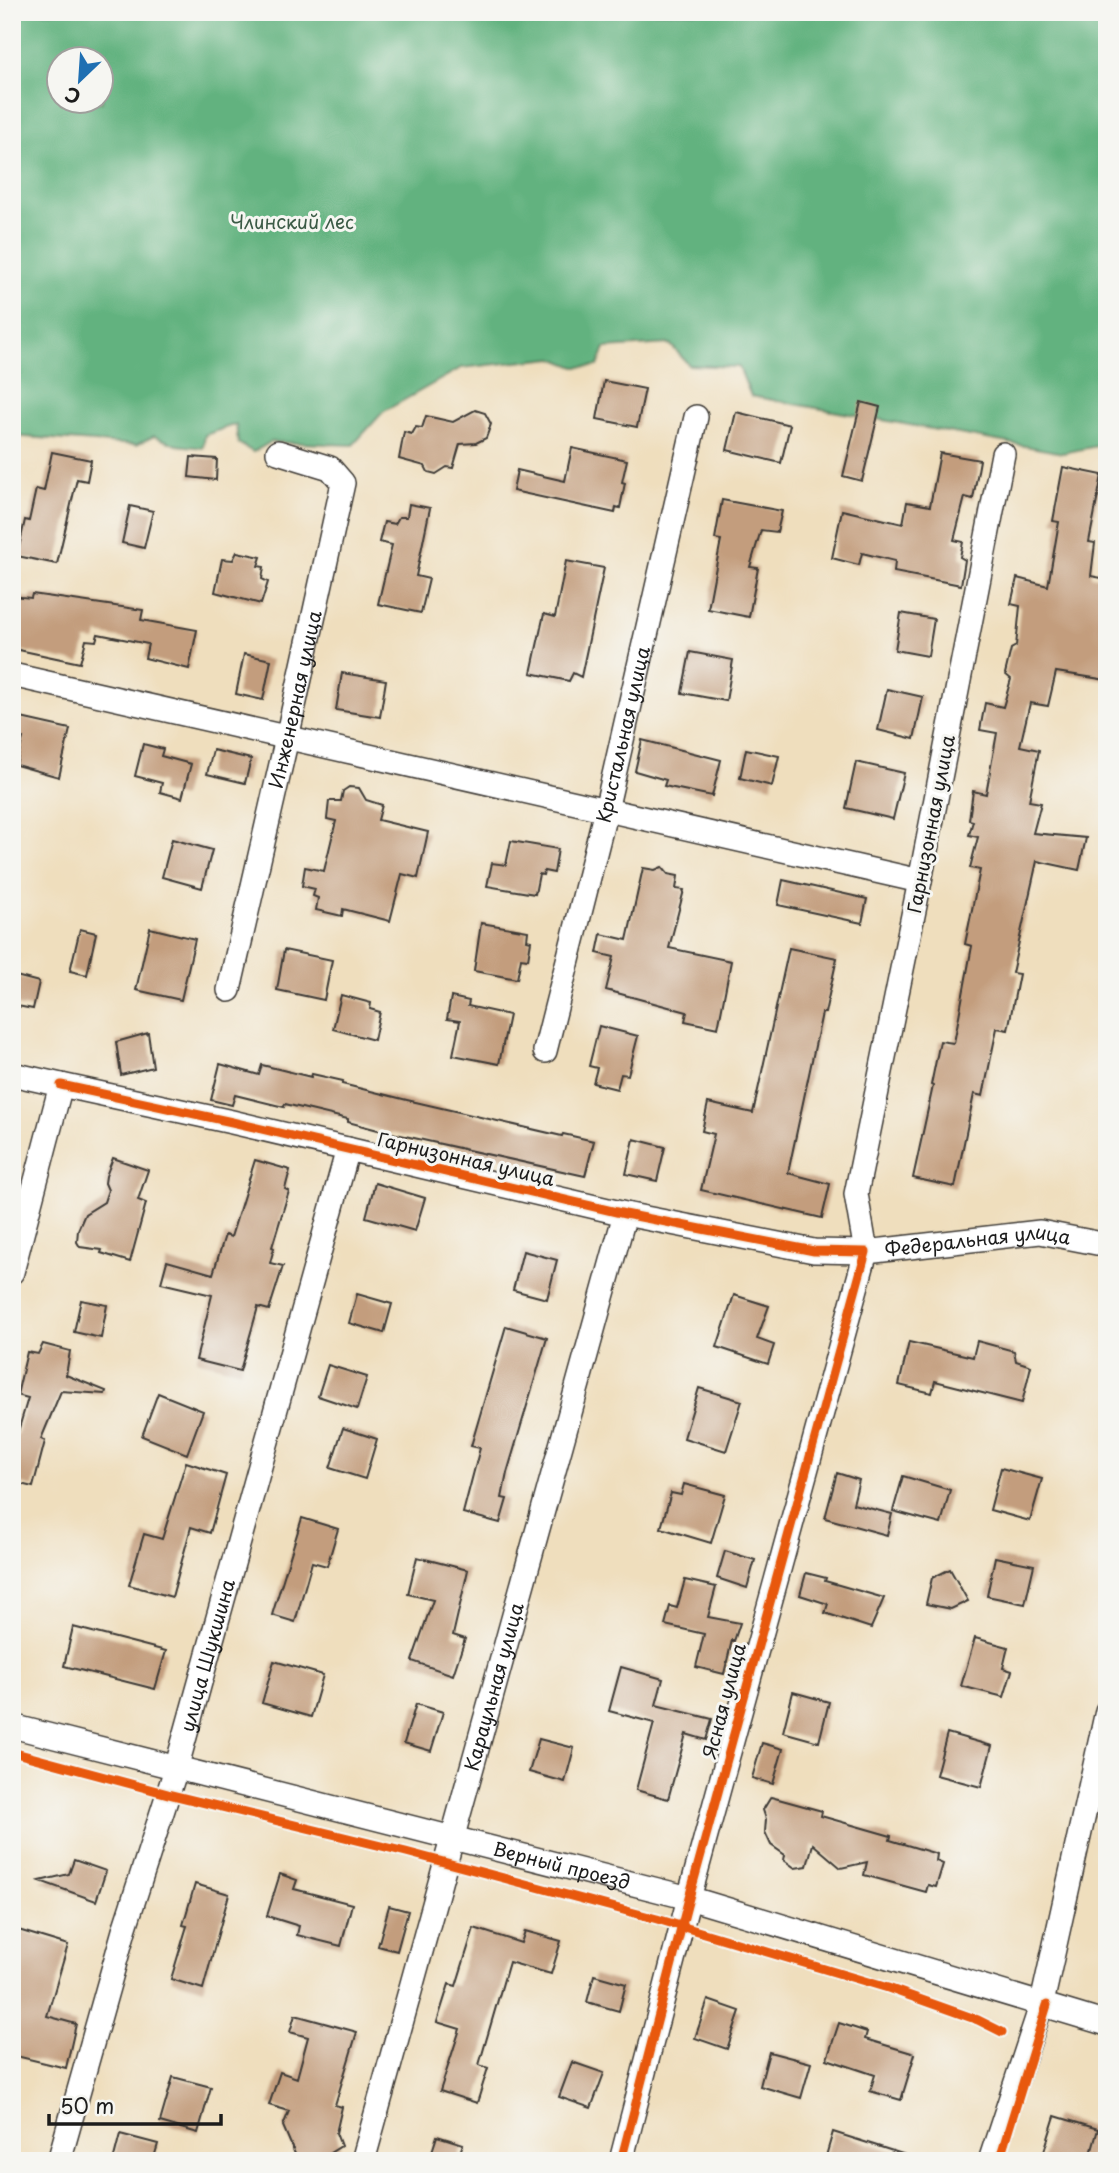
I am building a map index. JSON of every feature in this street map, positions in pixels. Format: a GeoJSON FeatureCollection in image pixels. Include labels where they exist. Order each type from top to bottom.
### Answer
{"type":"FeatureCollection","features":[{"type":"Feature","properties":{"kind":"street","name":"Кристальная улица"},"geometry":{"type":"LineString","coordinates":[[545,1051],[606,810],[696,416]]}},
{"type":"Feature","properties":{"kind":"street","name":"Инженерная улица"},"geometry":{"type":"LineString","coordinates":[[229,990],[343,483],[330,468],[278,452]]}},
{"type":"Feature","properties":{"kind":"street","name":"Гарнизонная улица"},"geometry":{"type":"LineString","coordinates":[[856,1194],[1003,454]]}},
{"type":"Feature","properties":{"kind":"street"},"geometry":{"type":"LineString","coordinates":[[12,675],[920,881]]}},
{"type":"Feature","properties":{"kind":"street","name":"Гарнизонная улица"},"geometry":{"type":"LineString","coordinates":[[12,1074],[232,1122],[625,1214],[814,1251],[866,1252]]}},
{"type":"Feature","properties":{"kind":"street"},"geometry":{"type":"LineString","coordinates":[[12,1272],[61,1085]]}},
{"type":"Feature","properties":{"kind":"street","name":"улица Шукшина"},"geometry":{"type":"LineString","coordinates":[[59,2161],[125,1927],[176,1769],[348,1149]]}},
{"type":"Feature","properties":{"kind":"street","name":"Федеральная улица"},"geometry":{"type":"LineString","coordinates":[[856,1194],[866,1252],[1040,1232],[1107,1245]]}},
{"type":"Feature","properties":{"kind":"street","name":"Караульная улица"},"geometry":{"type":"LineString","coordinates":[[363,2161],[625,1214]]}},
{"type":"Feature","properties":{"kind":"street","name":"Ясная улица"},"geometry":{"type":"LineString","coordinates":[[621,2161],[689,1898],[866,1252]]}},
{"type":"Feature","properties":{"kind":"street"},"geometry":{"type":"LineString","coordinates":[[990,2161],[1042,2003],[1107,1711]]}},
{"type":"Feature","properties":{"kind":"street","name":"Верный проезд"},"geometry":{"type":"LineString","coordinates":[[12,1726],[689,1898],[1107,2024]]}},
{"type":"Feature","properties":{"kind":"green space","name":"Члинский лес"},"geometry":{"type":"Polygon","coordinates":[[[12,12],[1107,12],[1107,444],[1063,453],[751,396],[739,367],[689,365],[670,344],[605,348],[598,366],[575,367],[553,358],[461,368],[383,412],[353,445],[271,442],[253,452],[238,443],[236,424],[205,435],[203,448],[177,445],[154,436],[136,445],[12,436],[12,12]]]}},
{"type":"Feature","properties":{"kind":"building"},"geometry":{"type":"Polygon","coordinates":[[[604,381],[645,389],[637,427],[597,419],[604,381]]]}},
{"type":"Feature","properties":{"kind":"building"},"geometry":{"type":"Polygon","coordinates":[[[861,402],[880,407],[862,481],[843,476],[861,402]]]}},
{"type":"Feature","properties":{"kind":"building"},"geometry":{"type":"Polygon","coordinates":[[[475,410],[485,413],[491,424],[486,438],[476,443],[460,444],[453,468],[447,467],[436,474],[428,472],[425,466],[399,459],[404,432],[412,434],[416,427],[422,428],[426,416],[453,422],[475,410]]]}},
{"type":"Feature","properties":{"kind":"building"},"geometry":{"type":"Polygon","coordinates":[[[736,412],[790,425],[781,463],[727,450],[736,412]]]}},
{"type":"Feature","properties":{"kind":"building"},"geometry":{"type":"Polygon","coordinates":[[[572,448],[627,460],[620,508],[616,507],[615,513],[513,491],[517,470],[565,481],[572,448]]]}},
{"type":"Feature","properties":{"kind":"building"},"geometry":{"type":"Polygon","coordinates":[[[52,452],[91,460],[87,481],[77,479],[57,564],[17,556],[25,520],[29,521],[36,489],[44,491],[52,452]]]}},
{"type":"Feature","properties":{"kind":"building"},"geometry":{"type":"Polygon","coordinates":[[[940,453],[980,460],[973,499],[965,497],[954,540],[963,542],[960,557],[965,560],[961,585],[894,572],[895,561],[862,553],[859,565],[832,558],[842,510],[903,524],[907,502],[930,506],[940,453]]]}},
{"type":"Feature","properties":{"kind":"building"},"geometry":{"type":"Polygon","coordinates":[[[191,457],[217,459],[216,480],[189,477],[191,457]]]}},
{"type":"Feature","properties":{"kind":"building"},"geometry":{"type":"Polygon","coordinates":[[[1063,467],[1102,475],[1089,542],[1095,543],[1091,576],[1107,579],[1107,680],[1056,672],[1048,706],[1030,703],[1020,746],[1039,750],[1029,801],[1041,803],[1033,833],[1086,838],[1079,870],[1037,861],[1012,973],[1019,974],[1008,1030],[997,1028],[983,1096],[974,1094],[955,1187],[913,1178],[940,1041],[954,1043],[972,946],[965,944],[980,870],[970,868],[978,837],[969,835],[973,821],[969,820],[973,791],[986,794],[997,733],[980,730],[985,703],[1003,707],[1011,679],[1005,674],[1011,649],[1016,646],[1020,606],[1011,604],[1017,578],[1048,586],[1059,522],[1053,521],[1063,467]]]}},
{"type":"Feature","properties":{"kind":"building"},"geometry":{"type":"Polygon","coordinates":[[[722,500],[782,511],[777,532],[761,530],[750,567],[758,568],[749,617],[708,609],[721,540],[715,539],[722,500]]]}},
{"type":"Feature","properties":{"kind":"building"},"geometry":{"type":"Polygon","coordinates":[[[409,504],[430,508],[416,576],[429,579],[421,613],[378,604],[392,545],[379,542],[384,522],[395,524],[399,517],[407,517],[409,504]]]}},
{"type":"Feature","properties":{"kind":"building"},"geometry":{"type":"Polygon","coordinates":[[[130,506],[153,511],[144,548],[122,543],[130,506]]]}},
{"type":"Feature","properties":{"kind":"building"},"geometry":{"type":"Polygon","coordinates":[[[237,552],[261,557],[258,566],[264,567],[262,579],[268,582],[261,604],[215,592],[222,559],[233,560],[237,552]]]}},
{"type":"Feature","properties":{"kind":"building"},"geometry":{"type":"Polygon","coordinates":[[[566,561],[604,568],[581,677],[573,673],[569,681],[531,673],[544,614],[555,617],[566,561]]]}},
{"type":"Feature","properties":{"kind":"building"},"geometry":{"type":"Polygon","coordinates":[[[32,594],[143,610],[141,620],[197,630],[189,669],[145,658],[148,644],[98,634],[96,641],[86,640],[80,663],[12,647],[12,596],[31,598],[32,594]]]}},
{"type":"Feature","properties":{"kind":"building"},"geometry":{"type":"Polygon","coordinates":[[[901,613],[934,619],[928,656],[895,650],[901,613]]]}},
{"type":"Feature","properties":{"kind":"building"},"geometry":{"type":"Polygon","coordinates":[[[690,652],[733,660],[726,701],[682,693],[690,652]]]}},
{"type":"Feature","properties":{"kind":"building"},"geometry":{"type":"Polygon","coordinates":[[[244,654],[271,660],[263,700],[236,694],[244,654]]]}},
{"type":"Feature","properties":{"kind":"building"},"geometry":{"type":"Polygon","coordinates":[[[342,673],[386,680],[380,717],[336,710],[342,673]]]}},
{"type":"Feature","properties":{"kind":"building"},"geometry":{"type":"Polygon","coordinates":[[[887,689],[923,697],[914,739],[878,730],[887,689]]]}},
{"type":"Feature","properties":{"kind":"building"},"geometry":{"type":"Polygon","coordinates":[[[12,716],[70,729],[59,777],[16,765],[23,738],[12,736],[12,716]]]}},
{"type":"Feature","properties":{"kind":"building"},"geometry":{"type":"Polygon","coordinates":[[[642,740],[721,760],[712,796],[664,786],[666,780],[635,771],[642,740]]]}},
{"type":"Feature","properties":{"kind":"building"},"geometry":{"type":"Polygon","coordinates":[[[143,744],[163,749],[161,756],[191,764],[182,798],[160,792],[162,783],[135,776],[143,744]]]}},
{"type":"Feature","properties":{"kind":"building"},"geometry":{"type":"Polygon","coordinates":[[[746,749],[779,756],[772,786],[740,778],[746,749]]]}},
{"type":"Feature","properties":{"kind":"building"},"geometry":{"type":"Polygon","coordinates":[[[213,750],[251,759],[245,783],[207,774],[213,750]]]}},
{"type":"Feature","properties":{"kind":"building"},"geometry":{"type":"Polygon","coordinates":[[[856,762],[904,773],[893,819],[846,808],[856,762]]]}},
{"type":"Feature","properties":{"kind":"building"},"geometry":{"type":"Polygon","coordinates":[[[349,787],[359,788],[366,800],[382,805],[378,820],[428,832],[418,878],[402,874],[390,921],[343,909],[342,916],[316,910],[318,898],[313,896],[315,889],[302,886],[305,867],[324,871],[336,821],[327,819],[329,801],[341,801],[343,791],[349,787]]]}},
{"type":"Feature","properties":{"kind":"building"},"geometry":{"type":"Polygon","coordinates":[[[172,839],[212,850],[202,888],[162,877],[172,839]]]}},
{"type":"Feature","properties":{"kind":"building"},"geometry":{"type":"Polygon","coordinates":[[[511,841],[558,849],[554,873],[544,871],[543,875],[539,874],[535,894],[487,886],[492,863],[506,865],[511,841]]]}},
{"type":"Feature","properties":{"kind":"building"},"geometry":{"type":"Polygon","coordinates":[[[662,867],[668,874],[678,876],[676,889],[684,890],[669,948],[731,961],[718,1028],[685,1021],[687,1012],[606,990],[614,957],[597,953],[601,934],[627,940],[643,868],[655,870],[662,867]]]}},
{"type":"Feature","properties":{"kind":"building"},"geometry":{"type":"Polygon","coordinates":[[[783,880],[867,899],[862,923],[778,905],[783,880]]]}},
{"type":"Feature","properties":{"kind":"building"},"geometry":{"type":"Polygon","coordinates":[[[481,923],[528,931],[527,940],[531,941],[528,959],[521,958],[517,979],[474,971],[481,923]]]}},
{"type":"Feature","properties":{"kind":"building"},"geometry":{"type":"Polygon","coordinates":[[[150,928],[195,939],[181,1000],[136,990],[150,928]]]}},
{"type":"Feature","properties":{"kind":"building"},"geometry":{"type":"Polygon","coordinates":[[[80,929],[96,933],[87,975],[70,971],[80,929]]]}},
{"type":"Feature","properties":{"kind":"building"},"geometry":{"type":"Polygon","coordinates":[[[789,948],[837,958],[825,1013],[822,1013],[788,1173],[830,1184],[822,1218],[701,1190],[714,1134],[702,1131],[708,1103],[753,1113],[789,948]]]}},
{"type":"Feature","properties":{"kind":"building"},"geometry":{"type":"Polygon","coordinates":[[[284,950],[332,960],[324,1000],[277,990],[284,950]]]}},
{"type":"Feature","properties":{"kind":"building"},"geometry":{"type":"Polygon","coordinates":[[[12,975],[39,982],[33,1009],[12,1005],[12,975]]]}},
{"type":"Feature","properties":{"kind":"building"},"geometry":{"type":"Polygon","coordinates":[[[341,995],[371,1003],[370,1009],[380,1012],[374,1040],[333,1029],[341,995]]]}},
{"type":"Feature","properties":{"kind":"building"},"geometry":{"type":"Polygon","coordinates":[[[451,997],[469,1001],[468,1006],[509,1015],[499,1064],[453,1055],[460,1021],[447,1019],[451,997]]]}},
{"type":"Feature","properties":{"kind":"building"},"geometry":{"type":"Polygon","coordinates":[[[599,1026],[638,1036],[628,1075],[621,1074],[617,1089],[593,1083],[597,1068],[589,1066],[599,1026]]]}},
{"type":"Feature","properties":{"kind":"building"},"geometry":{"type":"Polygon","coordinates":[[[148,1033],[153,1067],[121,1075],[116,1042],[148,1033]]]}},
{"type":"Feature","properties":{"kind":"building"},"geometry":{"type":"Polygon","coordinates":[[[220,1064],[259,1075],[262,1065],[311,1077],[312,1074],[407,1100],[594,1141],[585,1176],[378,1130],[348,1122],[348,1119],[285,1104],[284,1107],[235,1095],[232,1105],[211,1100],[220,1064]]]}},
{"type":"Feature","properties":{"kind":"building"},"geometry":{"type":"Polygon","coordinates":[[[634,1139],[665,1147],[657,1181],[626,1174],[634,1139]]]}},
{"type":"Feature","properties":{"kind":"building"},"geometry":{"type":"Polygon","coordinates":[[[113,1158],[148,1170],[138,1200],[146,1203],[130,1262],[101,1253],[102,1250],[80,1247],[77,1242],[78,1230],[85,1214],[104,1202],[108,1190],[106,1176],[113,1158]]]}},
{"type":"Feature","properties":{"kind":"building"},"geometry":{"type":"Polygon","coordinates":[[[255,1160],[290,1170],[285,1189],[289,1191],[272,1247],[274,1248],[270,1263],[283,1266],[269,1310],[258,1307],[240,1371],[196,1360],[212,1295],[161,1283],[167,1261],[213,1274],[225,1235],[231,1237],[255,1160]]]}},
{"type":"Feature","properties":{"kind":"building"},"geometry":{"type":"Polygon","coordinates":[[[375,1183],[425,1198],[415,1231],[366,1217],[375,1183]]]}},
{"type":"Feature","properties":{"kind":"building"},"geometry":{"type":"Polygon","coordinates":[[[523,1251],[557,1260],[547,1299],[513,1290],[523,1251]]]}},
{"type":"Feature","properties":{"kind":"building"},"geometry":{"type":"Polygon","coordinates":[[[357,1294],[392,1304],[384,1333],[349,1323],[357,1294]]]}},
{"type":"Feature","properties":{"kind":"building"},"geometry":{"type":"Polygon","coordinates":[[[734,1295],[769,1306],[757,1339],[774,1345],[768,1364],[717,1347],[734,1295]]]}},
{"type":"Feature","properties":{"kind":"building"},"geometry":{"type":"Polygon","coordinates":[[[81,1300],[107,1305],[101,1338],[74,1332],[81,1300]]]}},
{"type":"Feature","properties":{"kind":"building"},"geometry":{"type":"Polygon","coordinates":[[[506,1326],[547,1338],[507,1473],[502,1498],[507,1499],[500,1523],[463,1513],[480,1448],[471,1446],[506,1326]]]}},
{"type":"Feature","properties":{"kind":"building"},"geometry":{"type":"Polygon","coordinates":[[[977,1341],[1014,1351],[1016,1361],[1031,1366],[1022,1403],[935,1381],[932,1393],[899,1385],[909,1342],[973,1357],[977,1341]]]}},
{"type":"Feature","properties":{"kind":"building"},"geometry":{"type":"Polygon","coordinates":[[[43,1344],[70,1351],[66,1375],[106,1391],[105,1394],[61,1391],[41,1439],[45,1441],[33,1487],[12,1482],[12,1433],[17,1435],[28,1398],[17,1395],[27,1352],[38,1354],[43,1344]]]}},
{"type":"Feature","properties":{"kind":"building"},"geometry":{"type":"Polygon","coordinates":[[[328,1365],[367,1377],[357,1409],[318,1396],[328,1365]]]}},
{"type":"Feature","properties":{"kind":"building"},"geometry":{"type":"Polygon","coordinates":[[[699,1388],[742,1401],[726,1451],[684,1438],[699,1388]]]}},
{"type":"Feature","properties":{"kind":"building"},"geometry":{"type":"Polygon","coordinates":[[[158,1393],[203,1411],[187,1454],[142,1436],[158,1393]]]}},
{"type":"Feature","properties":{"kind":"building"},"geometry":{"type":"Polygon","coordinates":[[[343,1428],[377,1439],[365,1479],[330,1468],[343,1428]]]}},
{"type":"Feature","properties":{"kind":"building"},"geometry":{"type":"Polygon","coordinates":[[[186,1462],[226,1475],[210,1533],[191,1527],[172,1597],[129,1585],[144,1534],[162,1539],[186,1462]]]}},
{"type":"Feature","properties":{"kind":"building"},"geometry":{"type":"Polygon","coordinates":[[[1001,1468],[1042,1479],[1030,1521],[990,1510],[1001,1468]]]}},
{"type":"Feature","properties":{"kind":"building"},"geometry":{"type":"Polygon","coordinates":[[[837,1473],[859,1480],[853,1504],[892,1514],[887,1535],[825,1518],[837,1473]]]}},
{"type":"Feature","properties":{"kind":"building"},"geometry":{"type":"Polygon","coordinates":[[[903,1476],[950,1490],[941,1524],[893,1511],[903,1476]]]}},
{"type":"Feature","properties":{"kind":"building"},"geometry":{"type":"Polygon","coordinates":[[[684,1484],[725,1495],[711,1543],[661,1528],[671,1493],[681,1495],[684,1484]]]}},
{"type":"Feature","properties":{"kind":"building"},"geometry":{"type":"Polygon","coordinates":[[[302,1518],[338,1529],[327,1566],[312,1562],[295,1622],[272,1615],[302,1518]]]}},
{"type":"Feature","properties":{"kind":"building"},"geometry":{"type":"Polygon","coordinates":[[[725,1551],[755,1560],[747,1588],[717,1578],[725,1551]]]}},
{"type":"Feature","properties":{"kind":"building"},"geometry":{"type":"Polygon","coordinates":[[[417,1557],[468,1570],[453,1635],[465,1639],[453,1675],[412,1661],[433,1600],[408,1594],[417,1557]]]}},
{"type":"Feature","properties":{"kind":"building"},"geometry":{"type":"Polygon","coordinates":[[[995,1557],[1034,1565],[1025,1604],[987,1596],[995,1557]]]}},
{"type":"Feature","properties":{"kind":"building"},"geometry":{"type":"Polygon","coordinates":[[[950,1569],[968,1601],[951,1609],[926,1604],[932,1578],[950,1569]]]}},
{"type":"Feature","properties":{"kind":"building"},"geometry":{"type":"Polygon","coordinates":[[[806,1573],[884,1598],[871,1628],[825,1613],[828,1604],[800,1595],[806,1573]]]}},
{"type":"Feature","properties":{"kind":"building"},"geometry":{"type":"Polygon","coordinates":[[[685,1580],[716,1587],[708,1617],[740,1623],[734,1641],[732,1640],[724,1674],[696,1667],[704,1634],[665,1625],[670,1606],[677,1608],[685,1580]]]}},
{"type":"Feature","properties":{"kind":"building"},"geometry":{"type":"Polygon","coordinates":[[[73,1627],[166,1651],[155,1689],[64,1666],[73,1627]]]}},
{"type":"Feature","properties":{"kind":"building"},"geometry":{"type":"Polygon","coordinates":[[[975,1638],[1008,1647],[1003,1668],[1012,1671],[1004,1697],[961,1686],[975,1638]]]}},
{"type":"Feature","properties":{"kind":"building"},"geometry":{"type":"Polygon","coordinates":[[[274,1661],[323,1675],[311,1717],[262,1703],[274,1661]]]}},
{"type":"Feature","properties":{"kind":"building"},"geometry":{"type":"Polygon","coordinates":[[[621,1667],[663,1679],[656,1705],[712,1719],[706,1740],[686,1734],[668,1799],[636,1790],[654,1723],[609,1711],[621,1667]]]}},
{"type":"Feature","properties":{"kind":"building"},"geometry":{"type":"Polygon","coordinates":[[[793,1692],[829,1702],[819,1742],[783,1732],[793,1692]]]}},
{"type":"Feature","properties":{"kind":"building"},"geometry":{"type":"Polygon","coordinates":[[[416,1704],[443,1712],[431,1751],[404,1743],[416,1704]]]}},
{"type":"Feature","properties":{"kind":"building"},"geometry":{"type":"Polygon","coordinates":[[[947,1733],[992,1746],[981,1787],[936,1775],[947,1733]]]}},
{"type":"Feature","properties":{"kind":"building"},"geometry":{"type":"Polygon","coordinates":[[[539,1739],[574,1748],[565,1782],[529,1772],[539,1739]]]}},
{"type":"Feature","properties":{"kind":"building"},"geometry":{"type":"Polygon","coordinates":[[[762,1743],[783,1749],[773,1784],[752,1778],[762,1743]]]}},
{"type":"Feature","properties":{"kind":"building"},"geometry":{"type":"Polygon","coordinates":[[[771,1797],[822,1811],[821,1816],[891,1836],[890,1840],[937,1854],[936,1861],[943,1864],[936,1887],[928,1885],[926,1892],[864,1875],[867,1862],[841,1868],[813,1844],[807,1866],[795,1868],[784,1860],[785,1855],[771,1845],[765,1832],[766,1819],[763,1810],[771,1797]]]}},
{"type":"Feature","properties":{"kind":"building"},"geometry":{"type":"Polygon","coordinates":[[[74,1860],[106,1871],[96,1901],[40,1881],[69,1874],[74,1860]]]}},
{"type":"Feature","properties":{"kind":"building"},"geometry":{"type":"Polygon","coordinates":[[[280,1874],[297,1880],[294,1889],[352,1904],[341,1946],[297,1935],[299,1926],[267,1916],[280,1874]]]}},
{"type":"Feature","properties":{"kind":"building"},"geometry":{"type":"Polygon","coordinates":[[[195,1884],[229,1894],[203,1989],[171,1979],[187,1926],[183,1925],[195,1884]]]}},
{"type":"Feature","properties":{"kind":"building"},"geometry":{"type":"Polygon","coordinates":[[[389,1906],[408,1911],[397,1951],[378,1946],[389,1906]]]}},
{"type":"Feature","properties":{"kind":"building"},"geometry":{"type":"Polygon","coordinates":[[[474,1928],[521,1943],[525,1931],[561,1941],[551,1974],[509,1962],[479,2065],[488,2068],[477,2103],[440,2091],[460,2029],[437,2022],[449,1984],[456,1986],[474,1928]]]}},
{"type":"Feature","properties":{"kind":"building"},"geometry":{"type":"Polygon","coordinates":[[[15,1929],[68,1945],[47,2016],[76,2024],[66,2068],[12,2055],[12,1939],[15,1929]]]}},
{"type":"Feature","properties":{"kind":"building"},"geometry":{"type":"Polygon","coordinates":[[[594,1975],[626,1984],[619,2011],[587,2002],[594,1975]]]}},
{"type":"Feature","properties":{"kind":"building"},"geometry":{"type":"Polygon","coordinates":[[[708,2000],[740,2011],[727,2049],[695,2038],[708,2000]]]}},
{"type":"Feature","properties":{"kind":"building"},"geometry":{"type":"Polygon","coordinates":[[[295,2015],[357,2032],[335,2105],[342,2107],[336,2133],[341,2146],[317,2161],[298,2161],[283,2126],[289,2111],[269,2105],[280,2072],[297,2078],[308,2037],[290,2032],[295,2015]]]}},
{"type":"Feature","properties":{"kind":"building"},"geometry":{"type":"Polygon","coordinates":[[[839,2023],[867,2032],[865,2039],[915,2054],[901,2100],[870,2091],[875,2075],[827,2059],[839,2023]]]}},
{"type":"Feature","properties":{"kind":"building"},"geometry":{"type":"Polygon","coordinates":[[[769,2052],[811,2063],[801,2098],[760,2086],[769,2052]]]}},
{"type":"Feature","properties":{"kind":"building"},"geometry":{"type":"Polygon","coordinates":[[[572,2062],[604,2073],[591,2108],[559,2097],[572,2062]]]}},
{"type":"Feature","properties":{"kind":"building"},"geometry":{"type":"Polygon","coordinates":[[[173,2077],[211,2087],[198,2133],[160,2122],[173,2077]]]}},
{"type":"Feature","properties":{"kind":"building"},"geometry":{"type":"Polygon","coordinates":[[[1055,2116],[1098,2129],[1089,2161],[1041,2161],[1055,2116]]]}},
{"type":"Feature","properties":{"kind":"building"},"geometry":{"type":"Polygon","coordinates":[[[833,2132],[912,2157],[911,2161],[841,2161],[826,2156],[833,2132]]]}},
{"type":"Feature","properties":{"kind":"building"},"geometry":{"type":"Polygon","coordinates":[[[120,2134],[158,2144],[153,2161],[113,2161],[120,2134]]]}},
{"type":"Feature","properties":{"kind":"building"},"geometry":{"type":"Polygon","coordinates":[[[437,2136],[463,2144],[457,2161],[429,2161],[437,2136]]]}},
{"type":"Feature","properties":{"kind":"cycle path"},"geometry":{"type":"LineString","coordinates":[[61,1085],[625,1214],[814,1251],[866,1252],[689,1898],[621,2161]]}},
{"type":"Feature","properties":{"kind":"cycle path"},"geometry":{"type":"LineString","coordinates":[[12,1752],[657,1919],[888,1988],[978,2020],[1002,2032]]}},
{"type":"Feature","properties":{"kind":"cycle path"},"geometry":{"type":"LineString","coordinates":[[999,2161],[1047,2005]]}}]}
